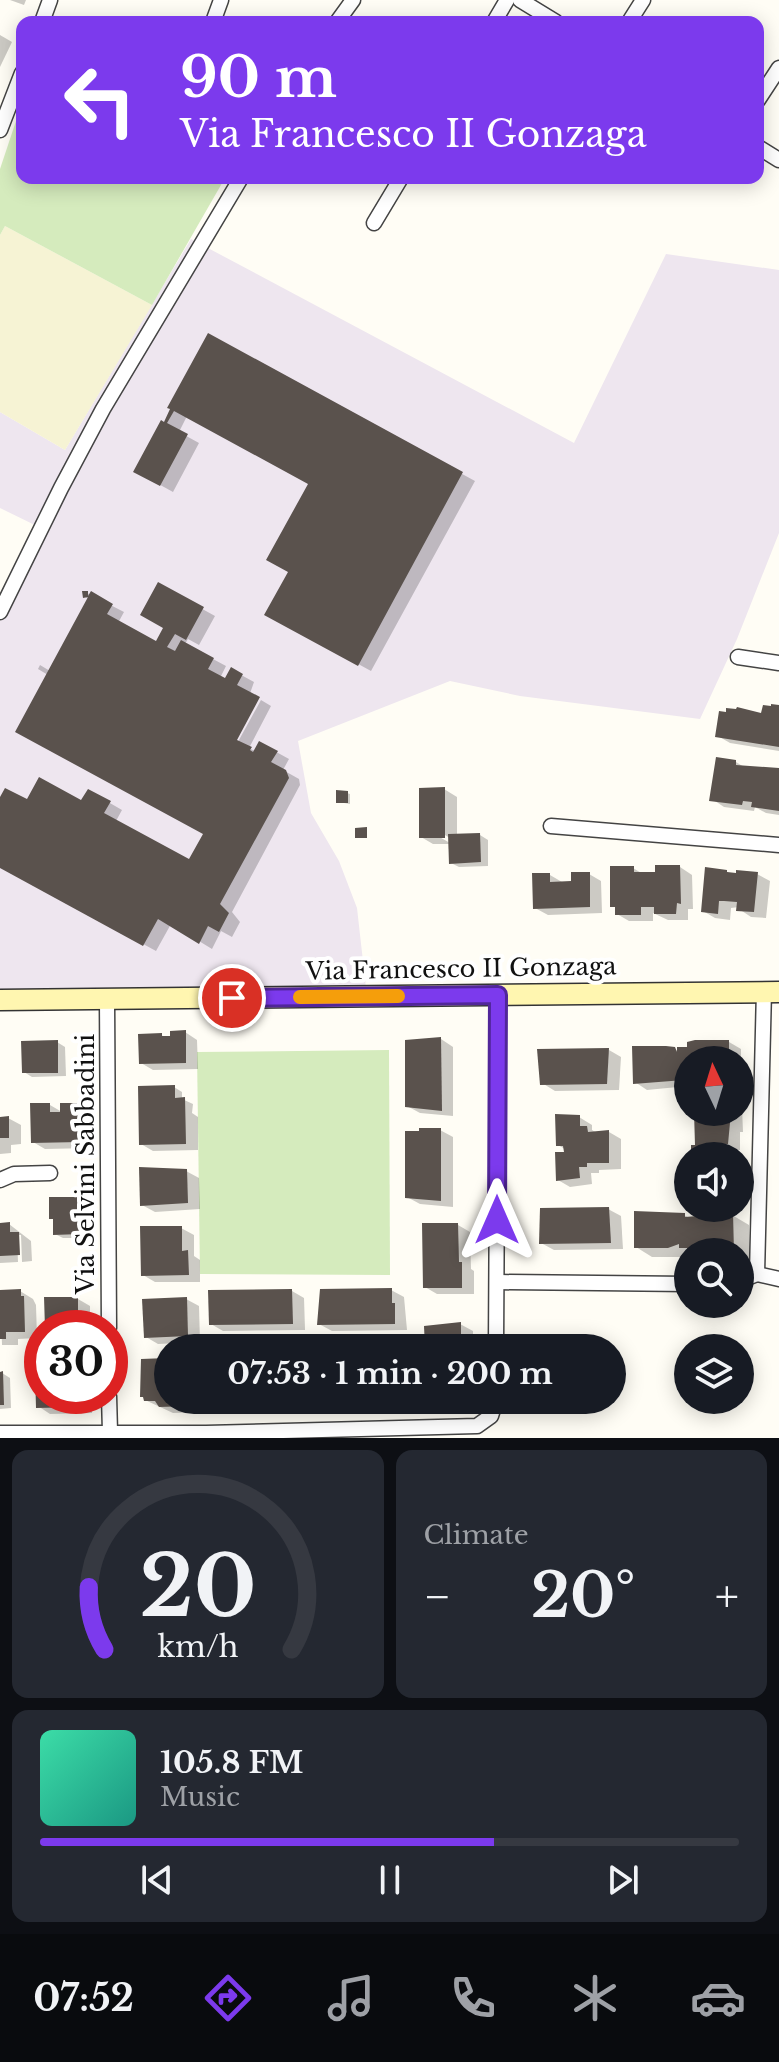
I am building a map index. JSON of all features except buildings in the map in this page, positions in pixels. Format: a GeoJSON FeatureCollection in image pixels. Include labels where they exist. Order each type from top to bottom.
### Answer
{"type":"FeatureCollection","features":[{"type":"Feature","properties":{"kind":"street"},"geometry":{"type":"LineString","coordinates":[[520,0],[546,16]]}},
{"type":"Feature","properties":{"kind":"street"},"geometry":{"type":"LineString","coordinates":[[764,91],[779,68]]}},
{"type":"Feature","properties":{"kind":"street"},"geometry":{"type":"LineString","coordinates":[[0,130],[16,89]]}},
{"type":"Feature","properties":{"kind":"street"},"geometry":{"type":"LineString","coordinates":[[0,612],[103,409],[237,184]]}},
{"type":"Feature","properties":{"kind":"street"},"geometry":{"type":"LineString","coordinates":[[374,223],[397,184]]}},
{"type":"Feature","properties":{"kind":"street"},"geometry":{"type":"LineString","coordinates":[[738,657],[779,663]]}},
{"type":"Feature","properties":{"kind":"street"},"geometry":{"type":"LineString","coordinates":[[551,826],[779,845]]}},
{"type":"Feature","properties":{"kind":"street"},"geometry":{"type":"LineString","coordinates":[[757,1274],[771,991]]}},
{"type":"Feature","properties":{"kind":"street","name":"Via Francesco II Gonzaga"},"geometry":{"type":"LineString","coordinates":[[0,1000],[771,991]]}},
{"type":"Feature","properties":{"kind":"street"},"geometry":{"type":"LineString","coordinates":[[496,1334],[498,995]]}},
{"type":"Feature","properties":{"kind":"street","name":"Via Selvini Sabbadini"},"geometry":{"type":"LineString","coordinates":[[107,999],[109,1310]]}},
{"type":"Feature","properties":{"kind":"street"},"geometry":{"type":"LineString","coordinates":[[0,1180],[14,1174],[50,1173]]}},
{"type":"Feature","properties":{"kind":"street"},"geometry":{"type":"LineString","coordinates":[[754,1275],[779,1279]]}},
{"type":"Feature","properties":{"kind":"street"},"geometry":{"type":"LineString","coordinates":[[497,1282],[674,1284]]}},
{"type":"Feature","properties":{"kind":"street"},"geometry":{"type":"LineString","coordinates":[[110,1414],[110,1432]]}},
{"type":"Feature","properties":{"kind":"street"},"geometry":{"type":"LineString","coordinates":[[0,1433],[110,1432],[206,1436],[477,1426],[492,1414]]}},
{"type":"Feature","properties":{"kind":"shaded area"},"geometry":{"type":"Polygon","coordinates":[[[5,226],[152,305],[65,450],[0,412],[0,235],[5,226]]]}},
{"type":"Feature","properties":{"kind":"shaded area"},"geometry":{"type":"Polygon","coordinates":[[[191,239],[574,443],[666,254],[779,270],[779,533],[737,639],[700,719],[520,696],[450,681],[298,741],[311,813],[339,861],[357,908],[366,988],[0,990],[0,621],[45,530],[0,508],[0,412],[65,450],[191,239]]]}},
{"type":"Feature","properties":{"kind":"green space"},"geometry":{"type":"Polygon","coordinates":[[[16,121],[16,184],[222,184],[152,305],[5,226],[0,235],[0,169],[16,121]]]}},
{"type":"Feature","properties":{"kind":"green space"},"geometry":{"type":"Polygon","coordinates":[[[389,1050],[390,1275],[200,1274],[197,1052],[389,1050]]]}},
{"type":"Feature","properties":{"kind":"slow traffic"},"geometry":{"type":"LineString","coordinates":[[300,997],[398,996]]}},
{"type":"Feature","properties":{"kind":"route"},"geometry":{"type":"LineString","coordinates":[[232,998],[498,995],[497,1220]]}}]}
